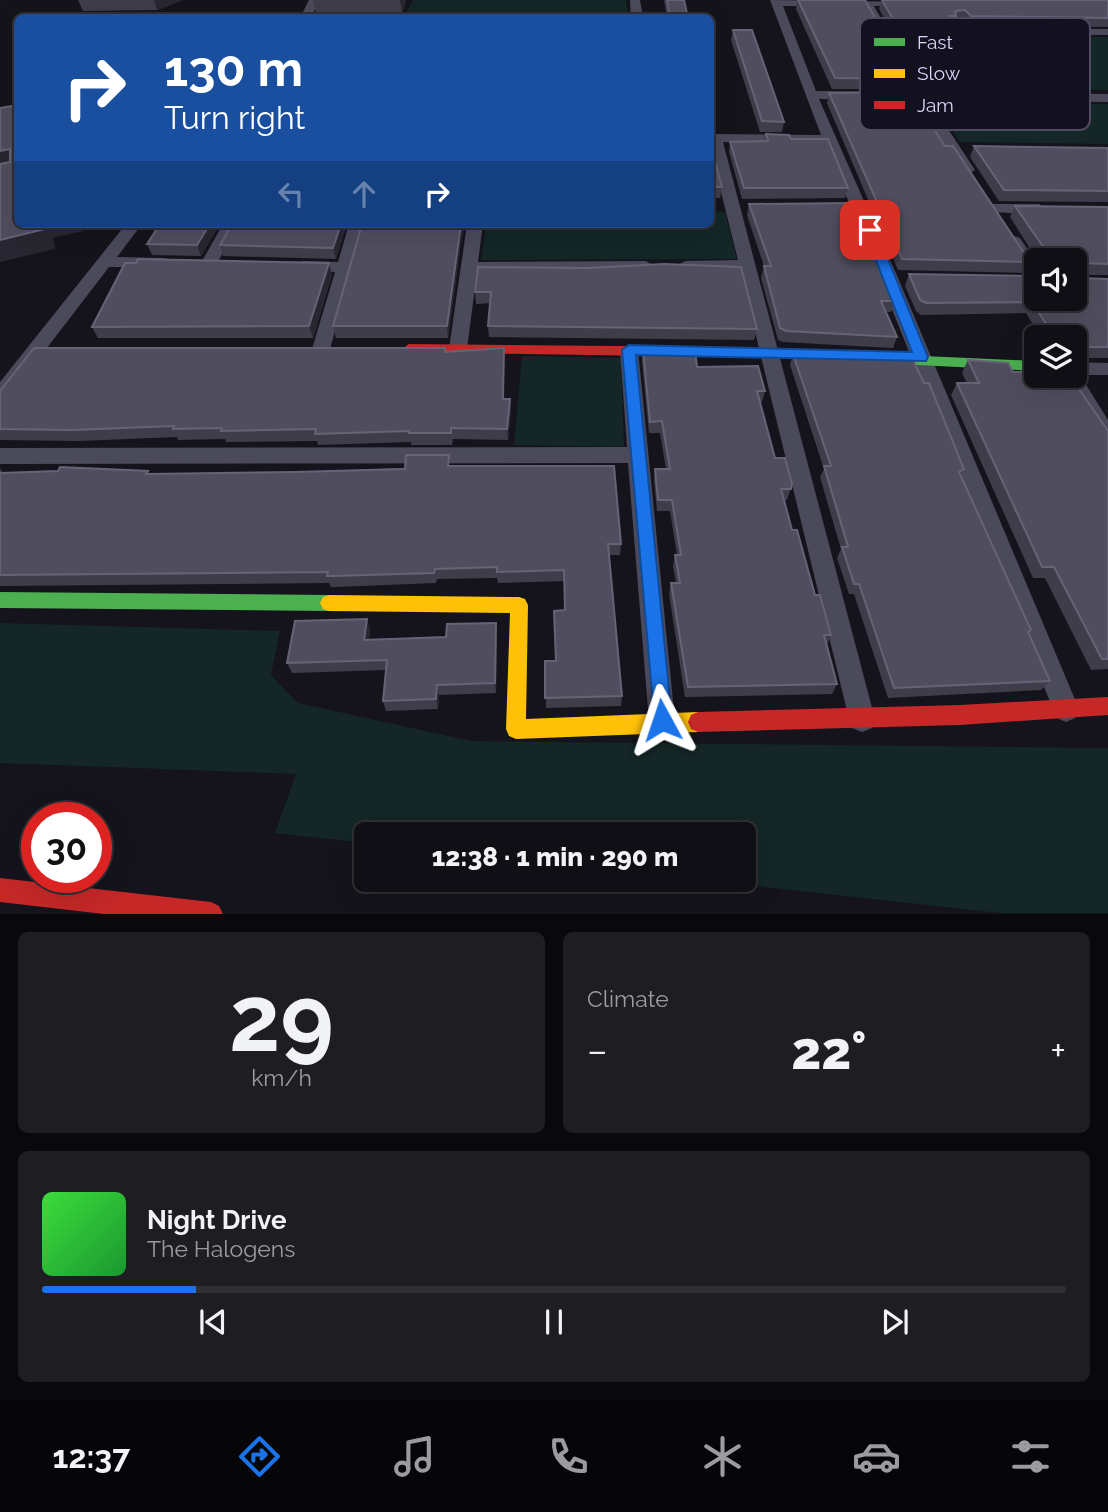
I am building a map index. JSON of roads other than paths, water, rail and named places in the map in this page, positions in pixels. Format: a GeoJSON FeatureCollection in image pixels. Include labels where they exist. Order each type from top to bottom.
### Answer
{"type":"FeatureCollection","features":[{"type":"Feature","properties":{"kind":"main road"},"geometry":{"type":"LineString","coordinates":[[36,349],[63,349]]}},
{"type":"Feature","properties":{"kind":"main road"},"geometry":{"type":"LineString","coordinates":[[389,349],[769,353],[921,357],[1024,365]]}},
{"type":"Feature","properties":{"kind":"main road"},"geometry":{"type":"LineString","coordinates":[[0,600],[519,605],[516,729],[662,720],[862,719],[1108,706]]}},
{"type":"Feature","properties":{"kind":"main road"},"geometry":{"type":"LineString","coordinates":[[0,890],[211,914]]}},
{"type":"Feature","properties":{"kind":"street"},"geometry":{"type":"LineString","coordinates":[[917,2],[776,1],[853,206],[897,278],[921,357],[1066,709]]}},
{"type":"Feature","properties":{"kind":"street"},"geometry":{"type":"LineString","coordinates":[[867,1],[876,18]]}},
{"type":"Feature","properties":{"kind":"street"},"geometry":{"type":"LineString","coordinates":[[949,12],[953,18]]}},
{"type":"Feature","properties":{"kind":"street"},"geometry":{"type":"LineString","coordinates":[[1090,32],[1108,32]]}},
{"type":"Feature","properties":{"kind":"street"},"geometry":{"type":"LineString","coordinates":[[811,95],[860,89]]}},
{"type":"Feature","properties":{"kind":"street"},"geometry":{"type":"LineString","coordinates":[[1090,97],[1108,98]]}},
{"type":"Feature","properties":{"kind":"street"},"geometry":{"type":"LineString","coordinates":[[947,130],[959,147],[1024,265]]}},
{"type":"Feature","properties":{"kind":"street"},"geometry":{"type":"LineString","coordinates":[[714,138],[830,139]]}},
{"type":"Feature","properties":{"kind":"street"},"geometry":{"type":"LineString","coordinates":[[714,141],[739,207],[747,265],[862,719]]}},
{"type":"Feature","properties":{"kind":"street"},"geometry":{"type":"LineString","coordinates":[[993,209],[1057,209]]}},
{"type":"Feature","properties":{"kind":"street"},"geometry":{"type":"LineString","coordinates":[[0,395],[131,228]]}},
{"type":"Feature","properties":{"kind":"street"},"geometry":{"type":"LineString","coordinates":[[104,262],[203,263],[227,228]]}},
{"type":"Feature","properties":{"kind":"street"},"geometry":{"type":"LineString","coordinates":[[321,349],[355,228]]}},
{"type":"Feature","properties":{"kind":"street"},"geometry":{"type":"LineString","coordinates":[[458,349],[474,228]]}},
{"type":"Feature","properties":{"kind":"street"},"geometry":{"type":"LineString","coordinates":[[469,267],[747,265]]}},
{"type":"Feature","properties":{"kind":"street"},"geometry":{"type":"LineString","coordinates":[[290,266],[343,267]]}},
{"type":"Feature","properties":{"kind":"street"},"geometry":{"type":"LineString","coordinates":[[629,350],[662,720]]}},
{"type":"Feature","properties":{"kind":"street"},"geometry":{"type":"LineString","coordinates":[[1087,368],[1108,369]]}},
{"type":"Feature","properties":{"kind":"street"},"geometry":{"type":"LineString","coordinates":[[1078,388],[1108,437]]}},
{"type":"Feature","properties":{"kind":"street"},"geometry":{"type":"LineString","coordinates":[[0,456],[638,456]]}}]}
